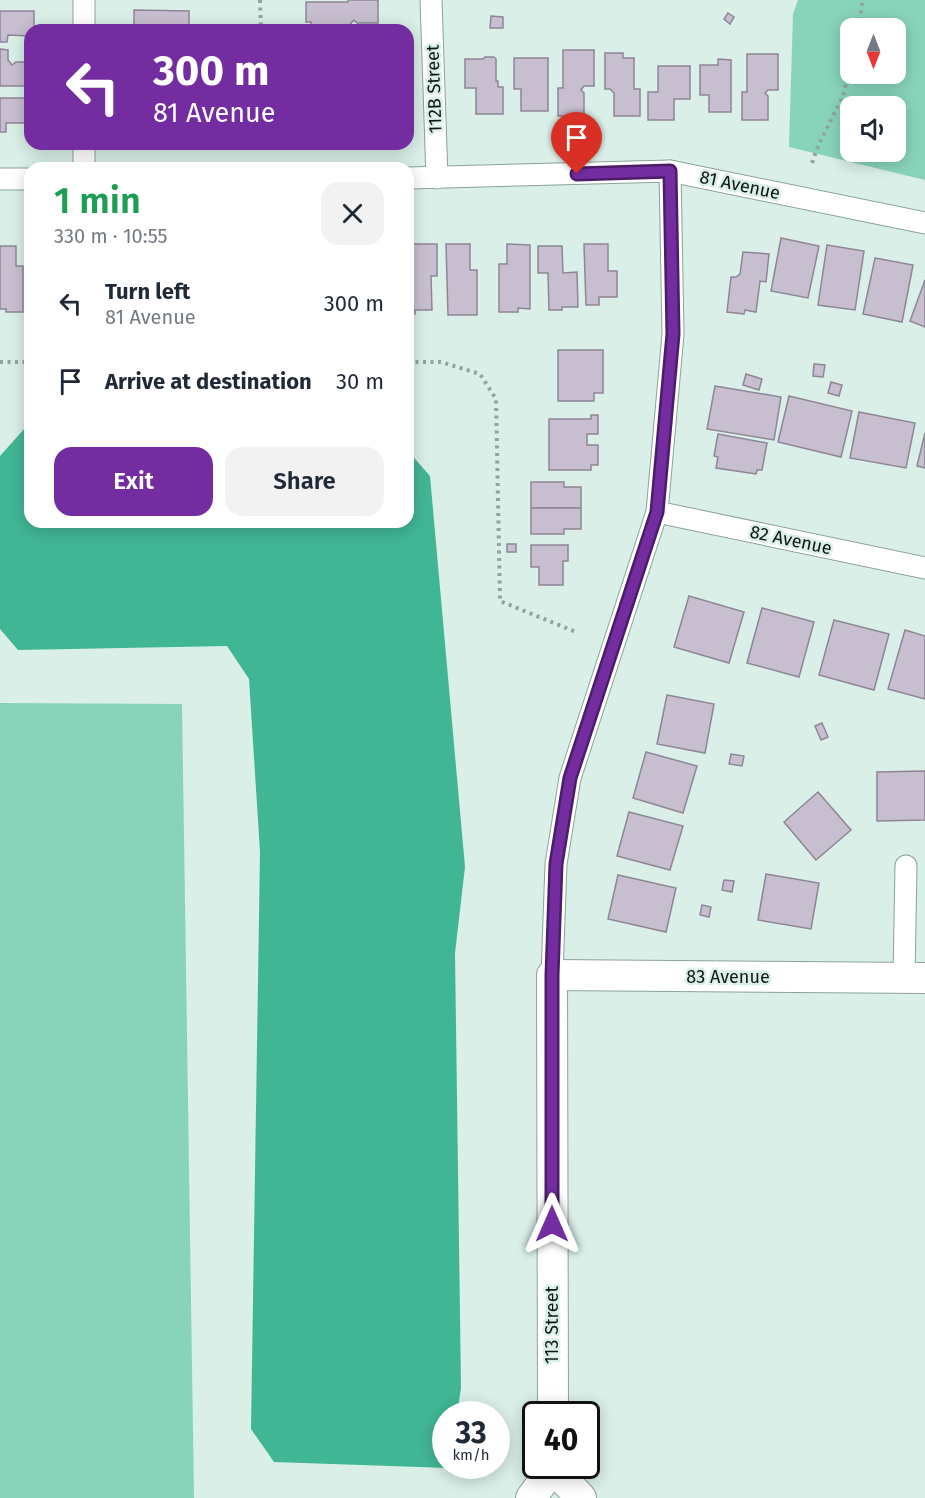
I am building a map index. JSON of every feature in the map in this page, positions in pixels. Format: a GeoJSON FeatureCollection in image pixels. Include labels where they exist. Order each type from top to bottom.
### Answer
{"type":"FeatureCollection","features":[{"type":"Feature","properties":{"kind":"street"},"geometry":{"type":"LineString","coordinates":[[84,0],[84,24]]}},
{"type":"Feature","properties":{"kind":"street","name":"112B Street"},"geometry":{"type":"LineString","coordinates":[[431,0],[437,178]]}},
{"type":"Feature","properties":{"kind":"street","name":"81 Avenue"},"geometry":{"type":"LineString","coordinates":[[414,178],[670,171],[925,223]]}},
{"type":"Feature","properties":{"kind":"street","name":"113 Street"},"geometry":{"type":"LineString","coordinates":[[553,1401],[552,975],[556,864],[570,778],[657,512],[673,334],[670,171]]}},
{"type":"Feature","properties":{"kind":"street"},"geometry":{"type":"LineString","coordinates":[[0,179],[24,179]]}},
{"type":"Feature","properties":{"kind":"street","name":"82 Avenue"},"geometry":{"type":"LineString","coordinates":[[657,512],[925,568]]}},
{"type":"Feature","properties":{"kind":"street","name":"83 Avenue"},"geometry":{"type":"LineString","coordinates":[[552,975],[915,978],[906,866]]}},
{"type":"Feature","properties":{"kind":"street"},"geometry":{"type":"LineString","coordinates":[[531,1498],[544,1479]]}},
{"type":"Feature","properties":{"kind":"street"},"geometry":{"type":"LineString","coordinates":[[552,1498],[553,1479]]}},
{"type":"Feature","properties":{"kind":"street"},"geometry":{"type":"LineString","coordinates":[[564,1479],[581,1498]]}},
{"type":"Feature","properties":{"kind":"path"},"geometry":{"type":"LineString","coordinates":[[260,0],[261,24]]}},
{"type":"Feature","properties":{"kind":"path"},"geometry":{"type":"LineString","coordinates":[[860,18],[863,0]]}},
{"type":"Feature","properties":{"kind":"path"},"geometry":{"type":"LineString","coordinates":[[812,163],[843,96],[846,84]]}},
{"type":"Feature","properties":{"kind":"path"},"geometry":{"type":"LineString","coordinates":[[0,362],[24,362]]}},
{"type":"Feature","properties":{"kind":"path"},"geometry":{"type":"LineString","coordinates":[[414,362],[441,362],[480,374],[496,399],[500,601],[576,632]]}},
{"type":"Feature","properties":{"kind":"shaded area"},"geometry":{"type":"Polygon","coordinates":[[[798,0],[925,0],[925,180],[851,162],[906,162],[906,96],[840,96],[840,159],[789,147],[793,14],[798,0]]]}},
{"type":"Feature","properties":{"kind":"shaded area"},"geometry":{"type":"Polygon","coordinates":[[[24,429],[24,528],[414,528],[414,458],[430,476],[465,867],[455,953],[461,1388],[459,1401],[432,1401],[432,1467],[274,1462],[251,1429],[260,852],[249,679],[227,646],[18,650],[0,629],[0,456],[24,429]]]}},
{"type":"Feature","properties":{"kind":"shaded area"},"geometry":{"type":"Polygon","coordinates":[[[0,703],[182,704],[194,1498],[0,1498],[0,703]]]}},
{"type":"Feature","properties":{"kind":"building"},"geometry":{"type":"Polygon","coordinates":[[[348,0],[378,0],[378,23],[357,23],[354,20],[351,24],[306,22],[306,2],[348,2],[348,0]]]}},
{"type":"Feature","properties":{"kind":"building"},"geometry":{"type":"Polygon","coordinates":[[[134,10],[189,11],[189,24],[134,24],[134,10]]]}},
{"type":"Feature","properties":{"kind":"building"},"geometry":{"type":"Polygon","coordinates":[[[0,11],[34,11],[34,24],[24,24],[24,36],[8,35],[7,42],[0,42],[0,11]]]}},
{"type":"Feature","properties":{"kind":"building"},"geometry":{"type":"Polygon","coordinates":[[[728,13],[734,17],[730,24],[724,19],[728,13]]]}},
{"type":"Feature","properties":{"kind":"building"},"geometry":{"type":"Polygon","coordinates":[[[491,16],[503,17],[503,28],[490,28],[491,16]]]}},
{"type":"Feature","properties":{"kind":"building"},"geometry":{"type":"Polygon","coordinates":[[[0,49],[8,50],[8,60],[12,65],[16,62],[24,62],[24,86],[0,86],[0,49]]]}},
{"type":"Feature","properties":{"kind":"building"},"geometry":{"type":"Polygon","coordinates":[[[563,50],[594,50],[594,86],[584,86],[581,90],[584,93],[584,116],[558,116],[558,88],[563,88],[563,50]]]}},
{"type":"Feature","properties":{"kind":"building"},"geometry":{"type":"Polygon","coordinates":[[[605,53],[623,53],[623,58],[634,58],[634,89],[640,89],[640,116],[614,116],[614,93],[610,89],[605,89],[605,53]]]}},
{"type":"Feature","properties":{"kind":"building"},"geometry":{"type":"Polygon","coordinates":[[[747,54],[778,54],[778,90],[768,90],[765,93],[768,96],[768,120],[742,120],[742,92],[747,92],[747,54]]]}},
{"type":"Feature","properties":{"kind":"building"},"geometry":{"type":"Polygon","coordinates":[[[485,57],[496,59],[496,81],[498,81],[498,87],[503,87],[503,114],[476,114],[476,88],[465,88],[465,59],[485,57]]]}},
{"type":"Feature","properties":{"kind":"building"},"geometry":{"type":"Polygon","coordinates":[[[514,58],[548,58],[548,111],[521,111],[521,89],[514,89],[514,58]]]}},
{"type":"Feature","properties":{"kind":"building"},"geometry":{"type":"Polygon","coordinates":[[[718,59],[731,60],[731,112],[709,112],[709,95],[700,95],[700,65],[718,65],[718,59]]]}},
{"type":"Feature","properties":{"kind":"building"},"geometry":{"type":"Polygon","coordinates":[[[658,66],[690,66],[690,99],[674,99],[674,120],[648,120],[648,92],[658,92],[658,66]]]}},
{"type":"Feature","properties":{"kind":"building"},"geometry":{"type":"Polygon","coordinates":[[[0,98],[24,98],[24,123],[6,123],[6,132],[0,132],[0,98]]]}},
{"type":"Feature","properties":{"kind":"building"},"geometry":{"type":"Polygon","coordinates":[[[781,238],[819,246],[808,298],[771,291],[781,238]]]}},
{"type":"Feature","properties":{"kind":"building"},"geometry":{"type":"Polygon","coordinates":[[[414,244],[437,244],[437,276],[431,276],[432,310],[415,310],[415,314],[414,244]]]}},
{"type":"Feature","properties":{"kind":"building"},"geometry":{"type":"Polygon","coordinates":[[[446,244],[470,244],[470,270],[477,270],[477,315],[448,315],[446,244]]]}},
{"type":"Feature","properties":{"kind":"building"},"geometry":{"type":"Polygon","coordinates":[[[507,244],[530,245],[530,309],[518,308],[518,312],[499,312],[499,264],[507,264],[507,244]]]}},
{"type":"Feature","properties":{"kind":"building"},"geometry":{"type":"Polygon","coordinates":[[[584,244],[608,244],[608,271],[617,271],[617,297],[599,297],[599,305],[586,305],[584,244]]]}},
{"type":"Feature","properties":{"kind":"building"},"geometry":{"type":"Polygon","coordinates":[[[827,245],[864,251],[855,310],[818,305],[827,245]]]}},
{"type":"Feature","properties":{"kind":"building"},"geometry":{"type":"Polygon","coordinates":[[[0,246],[16,246],[16,266],[23,266],[23,312],[6,312],[6,309],[0,309],[0,246]]]}},
{"type":"Feature","properties":{"kind":"building"},"geometry":{"type":"Polygon","coordinates":[[[538,246],[562,246],[563,273],[577,272],[578,307],[549,310],[548,273],[538,273],[538,246]]]}},
{"type":"Feature","properties":{"kind":"building"},"geometry":{"type":"Polygon","coordinates":[[[743,252],[769,254],[766,282],[760,281],[756,312],[745,310],[744,314],[727,312],[731,277],[740,274],[743,252]]]}},
{"type":"Feature","properties":{"kind":"building"},"geometry":{"type":"Polygon","coordinates":[[[875,258],[913,265],[902,322],[863,314],[875,258]]]}},
{"type":"Feature","properties":{"kind":"building"},"geometry":{"type":"Polygon","coordinates":[[[925,280],[925,327],[910,321],[925,280]]]}},
{"type":"Feature","properties":{"kind":"building"},"geometry":{"type":"Polygon","coordinates":[[[558,350],[603,350],[603,393],[594,393],[594,401],[558,401],[558,350]]]}},
{"type":"Feature","properties":{"kind":"building"},"geometry":{"type":"Polygon","coordinates":[[[814,364],[825,365],[823,377],[813,376],[814,364]]]}},
{"type":"Feature","properties":{"kind":"building"},"geometry":{"type":"Polygon","coordinates":[[[746,374],[762,379],[759,390],[743,385],[746,374]]]}},
{"type":"Feature","properties":{"kind":"building"},"geometry":{"type":"Polygon","coordinates":[[[831,382],[842,385],[839,396],[828,393],[831,382]]]}},
{"type":"Feature","properties":{"kind":"building"},"geometry":{"type":"Polygon","coordinates":[[[715,386],[781,397],[774,440],[707,429],[715,386]]]}},
{"type":"Feature","properties":{"kind":"building"},"geometry":{"type":"Polygon","coordinates":[[[789,396],[852,411],[841,457],[778,442],[789,396]]]}},
{"type":"Feature","properties":{"kind":"building"},"geometry":{"type":"Polygon","coordinates":[[[859,412],[915,423],[906,468],[850,458],[859,412]]]}},
{"type":"Feature","properties":{"kind":"building"},"geometry":{"type":"Polygon","coordinates":[[[591,415],[598,415],[598,434],[587,434],[587,445],[598,445],[598,465],[591,465],[591,470],[549,470],[549,419],[591,419],[591,415]]]}},
{"type":"Feature","properties":{"kind":"building"},"geometry":{"type":"Polygon","coordinates":[[[925,433],[925,468],[917,466],[925,433]]]}},
{"type":"Feature","properties":{"kind":"building"},"geometry":{"type":"Polygon","coordinates":[[[718,434],[767,443],[762,470],[757,470],[756,474],[716,468],[718,457],[714,456],[718,434]]]}},
{"type":"Feature","properties":{"kind":"building"},"geometry":{"type":"Polygon","coordinates":[[[531,482],[564,482],[564,487],[581,487],[581,508],[531,508],[531,482]]]}},
{"type":"Feature","properties":{"kind":"building"},"geometry":{"type":"Polygon","coordinates":[[[531,508],[581,508],[581,529],[564,529],[564,534],[531,534],[531,508]]]}},
{"type":"Feature","properties":{"kind":"building"},"geometry":{"type":"Polygon","coordinates":[[[507,544],[516,544],[516,552],[507,552],[507,544]]]}},
{"type":"Feature","properties":{"kind":"building"},"geometry":{"type":"Polygon","coordinates":[[[531,545],[568,545],[568,561],[563,561],[563,585],[539,585],[539,567],[531,567],[531,545]]]}},
{"type":"Feature","properties":{"kind":"building"},"geometry":{"type":"Polygon","coordinates":[[[689,596],[744,612],[729,663],[674,647],[689,596]]]}},
{"type":"Feature","properties":{"kind":"building"},"geometry":{"type":"Polygon","coordinates":[[[762,608],[814,622],[799,677],[747,663],[762,608]]]}},
{"type":"Feature","properties":{"kind":"building"},"geometry":{"type":"Polygon","coordinates":[[[834,620],[889,634],[874,690],[819,675],[834,620]]]}},
{"type":"Feature","properties":{"kind":"building"},"geometry":{"type":"Polygon","coordinates":[[[905,630],[925,636],[925,699],[888,689],[905,630]]]}},
{"type":"Feature","properties":{"kind":"building"},"geometry":{"type":"Polygon","coordinates":[[[667,695],[714,704],[705,753],[657,744],[667,695]]]}},
{"type":"Feature","properties":{"kind":"building"},"geometry":{"type":"Polygon","coordinates":[[[822,723],[828,737],[821,740],[815,726],[822,723]]]}},
{"type":"Feature","properties":{"kind":"building"},"geometry":{"type":"Polygon","coordinates":[[[646,752],[697,766],[683,813],[633,798],[646,752]]]}},
{"type":"Feature","properties":{"kind":"building"},"geometry":{"type":"Polygon","coordinates":[[[731,754],[744,756],[742,766],[729,764],[731,754]]]}},
{"type":"Feature","properties":{"kind":"building"},"geometry":{"type":"Polygon","coordinates":[[[925,771],[925,820],[877,821],[877,772],[925,771]]]}},
{"type":"Feature","properties":{"kind":"building"},"geometry":{"type":"Polygon","coordinates":[[[818,792],[851,830],[816,860],[784,822],[818,792]]]}},
{"type":"Feature","properties":{"kind":"building"},"geometry":{"type":"Polygon","coordinates":[[[629,812],[683,826],[670,870],[617,856],[629,812]]]}},
{"type":"Feature","properties":{"kind":"building"},"geometry":{"type":"Polygon","coordinates":[[[766,874],[819,883],[811,929],[758,920],[766,874]]]}},
{"type":"Feature","properties":{"kind":"building"},"geometry":{"type":"Polygon","coordinates":[[[618,875],[676,888],[666,932],[608,919],[618,875]]]}},
{"type":"Feature","properties":{"kind":"building"},"geometry":{"type":"Polygon","coordinates":[[[724,880],[734,881],[732,892],[722,890],[724,880]]]}},
{"type":"Feature","properties":{"kind":"building"},"geometry":{"type":"Polygon","coordinates":[[[702,905],[711,907],[709,917],[700,915],[702,905]]]}},
{"type":"Feature","properties":{"kind":"route"},"geometry":{"type":"LineString","coordinates":[[552,1224],[552,975],[556,864],[570,778],[657,512],[673,334],[670,171],[577,174]]}}]}
